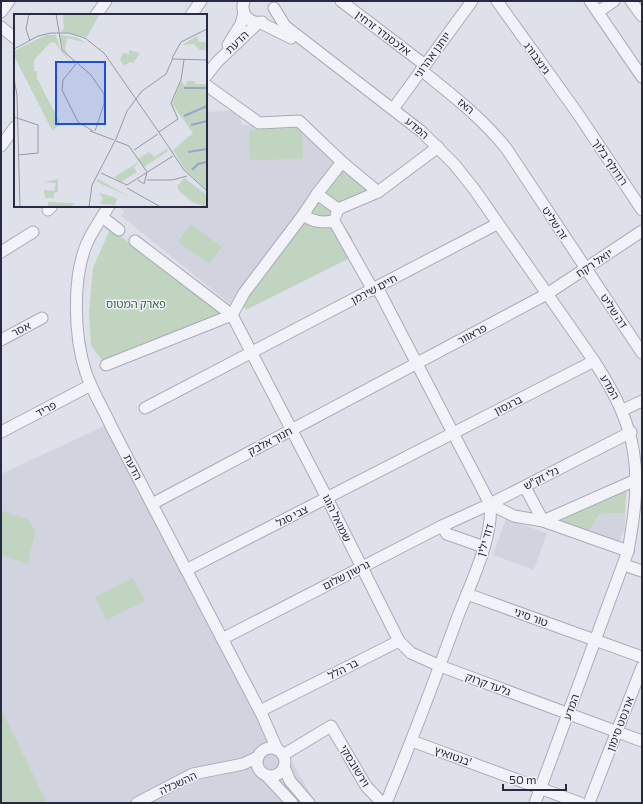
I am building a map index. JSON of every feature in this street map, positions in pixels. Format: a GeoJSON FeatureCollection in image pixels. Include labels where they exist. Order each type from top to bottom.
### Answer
{"type":"FeatureCollection","features":[{"type":"Feature","properties":{"kind":"street"},"geometry":{"type":"LineString","coordinates":[[1,12],[9,1]]}},
{"type":"Feature","properties":{"kind":"street"},"geometry":{"type":"LineString","coordinates":[[97,14],[106,1]]}},
{"type":"Feature","properties":{"kind":"street"},"geometry":{"type":"LineString","coordinates":[[192,14],[201,1]]}},
{"type":"Feature","properties":{"kind":"street","name":"אלכסנדר זרחין"},"geometry":{"type":"LineString","coordinates":[[342,1],[423,68]]}},
{"type":"Feature","properties":{"kind":"street","name":"יוחנן אהרוני"},"geometry":{"type":"LineString","coordinates":[[393,109],[472,1]]}},
{"type":"Feature","properties":{"kind":"street","name":"גינצבורג"},"geometry":{"type":"LineString","coordinates":[[497,1],[578,114]]}},
{"type":"Feature","properties":{"kind":"street"},"geometry":{"type":"LineString","coordinates":[[590,1],[642,77]]}},
{"type":"Feature","properties":{"kind":"street"},"geometry":{"type":"LineString","coordinates":[[598,12],[614,1]]}},
{"type":"Feature","properties":{"kind":"street"},"geometry":{"type":"LineString","coordinates":[[631,1],[642,16]]}},
{"type":"Feature","properties":{"kind":"street","name":"הדעת"},"geometry":{"type":"LineString","coordinates":[[217,62],[260,23],[271,16],[274,3]]}},
{"type":"Feature","properties":{"kind":"street","name":"המדע"},"geometry":{"type":"LineString","coordinates":[[274,3],[285,26],[393,109],[438,147],[474,189],[594,361],[623,410],[631,432],[637,460],[639,483],[635,519],[628,551],[535,803]]}},
{"type":"Feature","properties":{"kind":"street","name":"הדעת"},"geometry":{"type":"LineString","coordinates":[[207,75],[217,62],[241,24],[242,6]]}},
{"type":"Feature","properties":{"kind":"street","name":"המדע"},"geometry":{"type":"LineString","coordinates":[[242,6],[250,20],[282,32],[326,58]]}},
{"type":"Feature","properties":{"kind":"street"},"geometry":{"type":"LineString","coordinates":[[1,27],[14,37]]}},
{"type":"Feature","properties":{"kind":"street","name":"האז"},"geometry":{"type":"LineString","coordinates":[[423,68],[470,109],[491,130],[506,148],[525,177]]}},
{"type":"Feature","properties":{"kind":"street"},"geometry":{"type":"LineString","coordinates":[[207,86],[259,123],[299,121],[342,162],[378,192]]}},
{"type":"Feature","properties":{"kind":"street","name":"רודולף בלוך"},"geometry":{"type":"LineString","coordinates":[[578,114],[642,210]]}},
{"type":"Feature","properties":{"kind":"street"},"geometry":{"type":"LineString","coordinates":[[1,146],[14,128]]}},
{"type":"Feature","properties":{"kind":"street"},"geometry":{"type":"LineString","coordinates":[[303,215],[313,222],[323,223],[334,221],[338,209],[378,192],[438,147]]}},
{"type":"Feature","properties":{"kind":"street"},"geometry":{"type":"LineString","coordinates":[[106,365],[234,318],[244,293],[342,162]]}},
{"type":"Feature","properties":{"kind":"street","name":"זה שליט"},"geometry":{"type":"LineString","coordinates":[[525,177],[586,268]]}},
{"type":"Feature","properties":{"kind":"street"},"geometry":{"type":"LineString","coordinates":[[317,194],[338,209]]}},
{"type":"Feature","properties":{"kind":"street","name":"הדעת"},"geometry":{"type":"LineString","coordinates":[[108,207],[94,229],[82,256],[78,288],[77,328],[82,360],[91,385],[280,752]]}},
{"type":"Feature","properties":{"kind":"street"},"geometry":{"type":"LineString","coordinates":[[102,217],[119,230]]}},
{"type":"Feature","properties":{"kind":"street","name":"דוד ילין"},"geometry":{"type":"LineString","coordinates":[[334,221],[375,289],[417,364],[490,504],[491,528],[412,741],[386,803]]}},
{"type":"Feature","properties":{"kind":"street","name":"חיים שירמן"},"geometry":{"type":"LineString","coordinates":[[145,408],[497,224]]}},
{"type":"Feature","properties":{"kind":"street","name":"יואל רקח"},"geometry":{"type":"LineString","coordinates":[[527,305],[547,294],[642,231]]}},
{"type":"Feature","properties":{"kind":"street"},"geometry":{"type":"LineString","coordinates":[[1,252],[33,232]]}},
{"type":"Feature","properties":{"kind":"street"},"geometry":{"type":"LineString","coordinates":[[135,241],[234,318]]}},
{"type":"Feature","properties":{"kind":"street","name":"דה שליט"},"geometry":{"type":"LineString","coordinates":[[586,268],[642,353]]}},
{"type":"Feature","properties":{"kind":"street","name":"פראוור"},"geometry":{"type":"LineString","coordinates":[[389,378],[527,305]]}},
{"type":"Feature","properties":{"kind":"street","name":"אסר"},"geometry":{"type":"LineString","coordinates":[[1,340],[42,318]]}},
{"type":"Feature","properties":{"kind":"street","name":"שמואל הוגו"},"geometry":{"type":"LineString","coordinates":[[234,318],[327,498],[398,641],[411,653],[440,666]]}},
{"type":"Feature","properties":{"kind":"street","name":"ברגסון"},"geometry":{"type":"LineString","coordinates":[[408,456],[594,361]]}},
{"type":"Feature","properties":{"kind":"street","name":"חנוך אלבק"},"geometry":{"type":"LineString","coordinates":[[152,504],[389,378]]}},
{"type":"Feature","properties":{"kind":"street","name":"פריד"},"geometry":{"type":"LineString","coordinates":[[1,432],[91,385]]}},
{"type":"Feature","properties":{"kind":"street"},"geometry":{"type":"LineString","coordinates":[[623,410],[642,401]]}},
{"type":"Feature","properties":{"kind":"street","name":"נלי זק\"ש"},"geometry":{"type":"LineString","coordinates":[[442,526],[490,504],[631,432]]}},
{"type":"Feature","properties":{"kind":"street","name":"צבי סגל"},"geometry":{"type":"LineString","coordinates":[[186,570],[408,456]]}},
{"type":"Feature","properties":{"kind":"street"},"geometry":{"type":"LineString","coordinates":[[543,521],[639,483]]}},
{"type":"Feature","properties":{"kind":"street"},"geometry":{"type":"LineString","coordinates":[[525,486],[543,521]]}},
{"type":"Feature","properties":{"kind":"street"},"geometry":{"type":"LineString","coordinates":[[490,504],[514,516],[543,521],[628,551]]}},
{"type":"Feature","properties":{"kind":"street"},"geometry":{"type":"LineString","coordinates":[[442,526],[447,534],[484,547]]}},
{"type":"Feature","properties":{"kind":"street","name":"גרשון שלום"},"geometry":{"type":"LineString","coordinates":[[222,639],[442,526]]}},
{"type":"Feature","properties":{"kind":"street"},"geometry":{"type":"LineString","coordinates":[[624,565],[642,571]]}},
{"type":"Feature","properties":{"kind":"street","name":"טור סיני"},"geometry":{"type":"LineString","coordinates":[[467,594],[642,657]]}},
{"type":"Feature","properties":{"kind":"street","name":"בר הלל"},"geometry":{"type":"LineString","coordinates":[[261,713],[398,641]]}},
{"type":"Feature","properties":{"kind":"street","name":"גלעד קרוק"},"geometry":{"type":"LineString","coordinates":[[440,666],[642,742]]}},
{"type":"Feature","properties":{"kind":"street","name":"ארנסט סימון"},"geometry":{"type":"LineString","coordinates":[[589,803],[642,667]]}},
{"type":"Feature","properties":{"kind":"street","name":"הדעת"},"geometry":{"type":"LineString","coordinates":[[259,755],[264,733],[261,713]]}},
{"type":"Feature","properties":{"kind":"street","name":"וירשובסקי"},"geometry":{"type":"LineString","coordinates":[[280,752],[331,726],[366,786],[382,803]]}},
{"type":"Feature","properties":{"kind":"street","name":"בנטואיץ'"},"geometry":{"type":"LineString","coordinates":[[412,741],[580,803]]}},
{"type":"Feature","properties":{"kind":"street"},"geometry":{"type":"LineString","coordinates":[[292,803],[263,772],[259,755],[269,748],[280,752],[290,781],[309,803]]}},
{"type":"Feature","properties":{"kind":"street","name":"ההשכלה"},"geometry":{"type":"LineString","coordinates":[[141,801],[193,774],[249,762],[259,755]]}},
{"type":"Feature","properties":{"kind":"street","name":"ההשכלה"},"geometry":{"type":"LineString","coordinates":[[233,766],[263,772]]}},
{"type":"Feature","properties":{"kind":"street"},"geometry":{"type":"LineString","coordinates":[[263,772],[275,776],[284,767]]}},
{"type":"Feature","properties":{"kind":"shaded area"},"geometry":{"type":"Polygon","coordinates":[[[240,110],[241,125],[298,124],[341,162],[230,304],[121,216],[124,212],[121,209],[122,207],[207,207],[207,112],[240,110]]]}},
{"type":"Feature","properties":{"kind":"shaded area"},"geometry":{"type":"Polygon","coordinates":[[[115,421],[280,742],[316,803],[1,803],[1,474],[115,421]]]}},
{"type":"Feature","properties":{"kind":"shaded area"},"geometry":{"type":"Polygon","coordinates":[[[625,513],[625,528],[618,544],[587,534],[599,514],[625,513]]]}},
{"type":"Feature","properties":{"kind":"shaded area"},"geometry":{"type":"Polygon","coordinates":[[[506,519],[547,533],[534,570],[493,555],[506,519]]]}},
{"type":"Feature","properties":{"kind":"green space"},"geometry":{"type":"Polygon","coordinates":[[[302,128],[303,159],[250,160],[249,130],[302,128]]]}},
{"type":"Feature","properties":{"kind":"green space"},"geometry":{"type":"Polygon","coordinates":[[[341,162],[378,192],[337,216],[353,239],[346,243],[354,256],[246,310],[237,295],[341,162]]]}},
{"type":"Feature","properties":{"kind":"green space"},"geometry":{"type":"Polygon","coordinates":[[[191,224],[222,247],[209,264],[178,242],[191,224]]]}},
{"type":"Feature","properties":{"kind":"green space","name":"פארק המטוס"},"geometry":{"type":"Polygon","coordinates":[[[110,229],[232,315],[106,365],[91,346],[89,312],[93,268],[110,229]]]}},
{"type":"Feature","properties":{"kind":"green space"},"geometry":{"type":"Polygon","coordinates":[[[627,483],[625,513],[599,514],[587,534],[543,521],[627,483]]]}},
{"type":"Feature","properties":{"kind":"green space"},"geometry":{"type":"Polygon","coordinates":[[[1,511],[30,520],[35,532],[28,564],[1,555],[1,511]]]}},
{"type":"Feature","properties":{"kind":"green space"},"geometry":{"type":"Polygon","coordinates":[[[133,578],[145,601],[106,620],[95,597],[133,578]]]}},
{"type":"Feature","properties":{"kind":"green space"},"geometry":{"type":"Polygon","coordinates":[[[1,709],[47,803],[1,803],[1,709]]]}}]}
